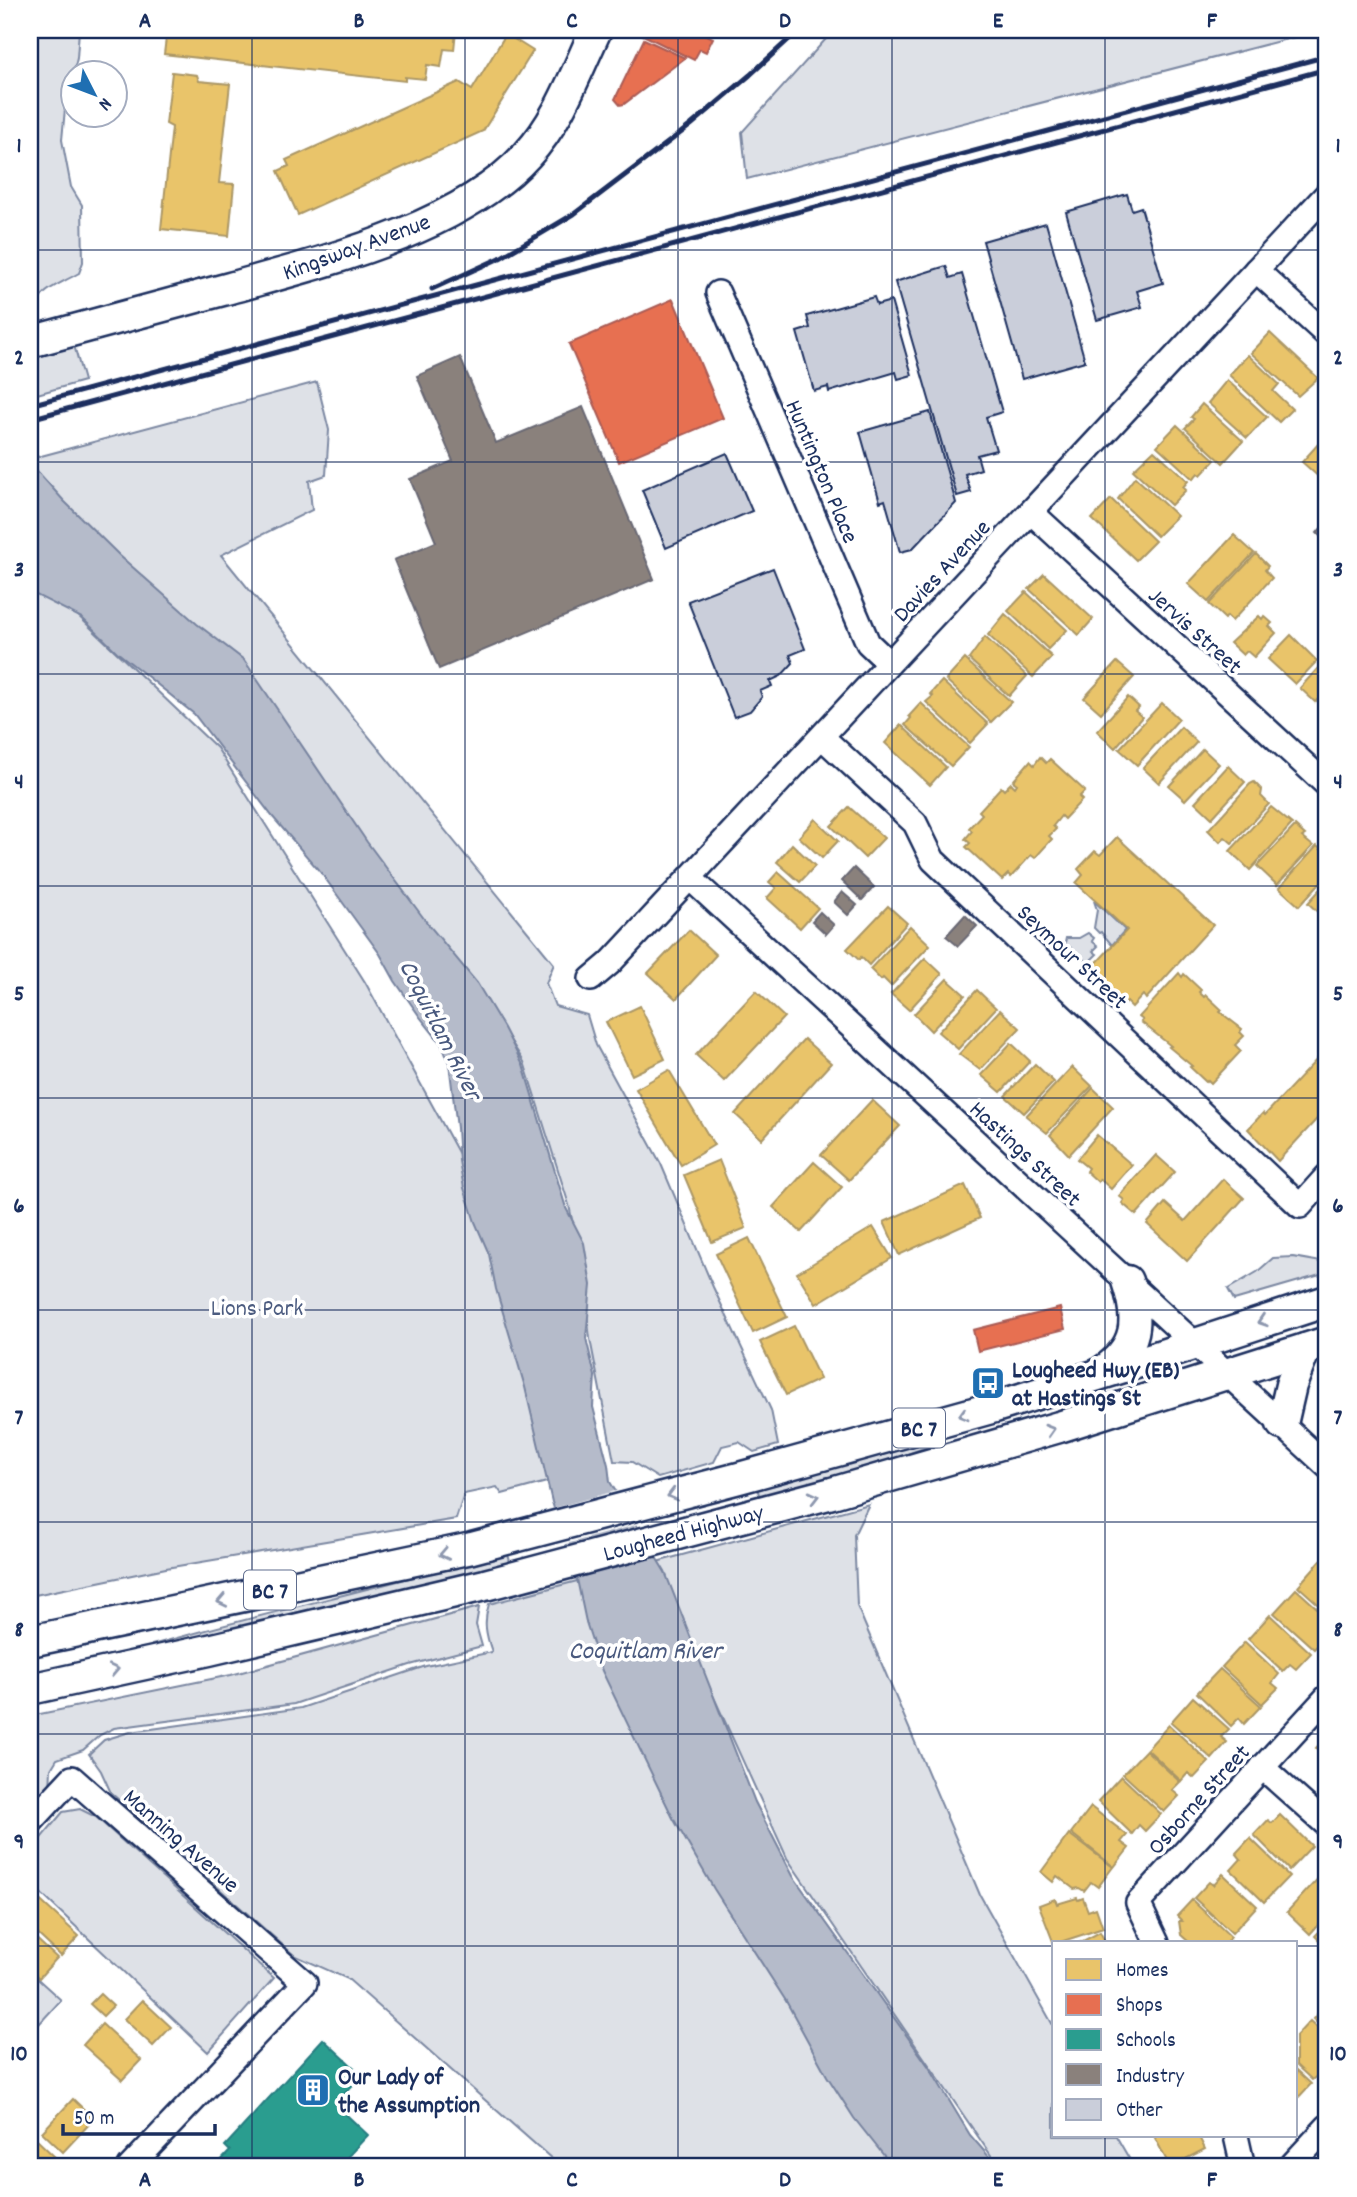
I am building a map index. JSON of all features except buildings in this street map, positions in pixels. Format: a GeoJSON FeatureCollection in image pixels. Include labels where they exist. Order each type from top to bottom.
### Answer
{"type":"FeatureCollection","features":[{"type":"Feature","properties":{"kind":"main road","name":"Kingsway Avenue"},"geometry":{"type":"LineString","coordinates":[[30,342],[363,249],[427,222],[483,193],[522,161],[545,133],[596,30]]}},
{"type":"Feature","properties":{"kind":"main road"},"geometry":{"type":"LineString","coordinates":[[1099,1375],[1122,1355],[1136,1322],[1127,1281]]}},
{"type":"Feature","properties":{"kind":"main road","name":"Lougheed Highway"},"geometry":{"type":"LineString","coordinates":[[30,1641],[472,1548],[982,1410],[1327,1301]]}},
{"type":"Feature","properties":{"kind":"main road"},"geometry":{"type":"LineString","coordinates":[[1282,1424],[1291,1385],[1316,1345]]}},
{"type":"Feature","properties":{"kind":"main road","name":"Lougheed Highway"},"geometry":{"type":"LineString","coordinates":[[30,1689],[209,1650],[521,1576],[985,1450],[1316,1345]]}},
{"type":"Feature","properties":{"kind":"street","name":"Davies Avenue"},"geometry":{"type":"LineString","coordinates":[[591,979],[610,963],[690,878],[1327,194]]}},
{"type":"Feature","properties":{"kind":"street"},"geometry":{"type":"LineString","coordinates":[[1256,270],[1327,335]]}},
{"type":"Feature","properties":{"kind":"street","name":"Huntington Place"},"geometry":{"type":"LineString","coordinates":[[718,293],[868,643],[889,663]]}},
{"type":"Feature","properties":{"kind":"street","name":"Jervis Street"},"geometry":{"type":"LineString","coordinates":[[1031,512],[1327,785]]}},
{"type":"Feature","properties":{"kind":"street","name":"Seymour Street"},"geometry":{"type":"LineString","coordinates":[[822,737],[915,823],[933,860],[1300,1206],[1327,1177]]}},
{"type":"Feature","properties":{"kind":"street","name":"Hastings Street"},"geometry":{"type":"LineString","coordinates":[[690,878],[1327,1466]]}},
{"type":"Feature","properties":{"kind":"street","name":"Osborne Street"},"geometry":{"type":"LineString","coordinates":[[1156,1941],[1138,1903],[1327,1697]]}},
{"type":"Feature","properties":{"kind":"street"},"geometry":{"type":"LineString","coordinates":[[1262,1767],[1327,1825]]}},
{"type":"Feature","properties":{"kind":"street","name":"Manning Avenue"},"geometry":{"type":"LineString","coordinates":[[30,1823],[72,1778],[305,1983],[130,2167]]}},
{"type":"Feature","properties":{"kind":"street"},"geometry":{"type":"LineString","coordinates":[[1290,2167],[1327,2127]]}},
{"type":"Feature","properties":{"kind":"street"},"geometry":{"type":"LineString","coordinates":[[1236,2138],[1243,2167]]}},
{"type":"Feature","properties":{"kind":"green space"},"geometry":{"type":"Polygon","coordinates":[[[32,30],[79,30],[77,60],[60,60],[60,130],[63,130],[62,140],[71,187],[82,205],[83,262],[79,273],[42,296],[30,322],[30,95],[33,69],[32,30]]]}},
{"type":"Feature","properties":{"kind":"green space"},"geometry":{"type":"Polygon","coordinates":[[[834,30],[1322,30],[747,179],[742,132],[834,30]]]}},
{"type":"Feature","properties":{"kind":"green space"},"geometry":{"type":"Polygon","coordinates":[[[74,345],[84,381],[30,396],[30,356],[74,345]]]}},
{"type":"Feature","properties":{"kind":"green space"},"geometry":{"type":"Polygon","coordinates":[[[317,382],[329,430],[326,475],[309,481],[312,510],[221,555],[554,964],[546,983],[555,1006],[587,1015],[596,1045],[661,1164],[713,1287],[771,1410],[778,1445],[754,1452],[739,1442],[722,1446],[714,1462],[658,1478],[632,1462],[614,1461],[590,1339],[582,1267],[569,1205],[524,1062],[464,968],[41,484],[30,459],[317,382]]]}},
{"type":"Feature","properties":{"kind":"green space","name":"Lions Park"},"geometry":{"type":"Polygon","coordinates":[[[30,570],[217,748],[365,982],[466,1167],[569,1476],[502,1494],[497,1487],[464,1494],[456,1519],[166,1568],[30,1596],[30,570]]]}},
{"type":"Feature","properties":{"kind":"green space"},"geometry":{"type":"Polygon","coordinates":[[[1094,901],[1125,930],[1112,945],[1094,928],[1097,910],[1094,901]]]}},
{"type":"Feature","properties":{"kind":"green space"},"geometry":{"type":"Polygon","coordinates":[[[1088,933],[1098,946],[1093,951],[1097,954],[1088,963],[1065,943],[1066,938],[1079,938],[1088,933]]]}},
{"type":"Feature","properties":{"kind":"green space"},"geometry":{"type":"Polygon","coordinates":[[[1293,1257],[1327,1263],[1327,1273],[1234,1300],[1228,1289],[1257,1272],[1273,1258],[1293,1257]]]}},
{"type":"Feature","properties":{"kind":"green space"},"geometry":{"type":"Polygon","coordinates":[[[940,1435],[942,1441],[897,1458],[760,1498],[756,1484],[940,1435]]]}},
{"type":"Feature","properties":{"kind":"green space"},"geometry":{"type":"Polygon","coordinates":[[[869,1504],[854,1535],[857,1606],[980,1895],[1052,2023],[1052,2138],[1117,2138],[1134,2167],[999,2167],[787,1858],[653,1563],[869,1504]]]}},
{"type":"Feature","properties":{"kind":"green space"},"geometry":{"type":"Polygon","coordinates":[[[507,1551],[511,1565],[153,1649],[152,1645],[507,1551]]]}},
{"type":"Feature","properties":{"kind":"green space"},"geometry":{"type":"Polygon","coordinates":[[[585,1579],[911,2167],[561,2167],[348,1979],[294,1955],[111,1793],[89,1754],[104,1740],[130,1732],[301,1708],[426,1666],[492,1652],[486,1628],[489,1604],[585,1579]]]}},
{"type":"Feature","properties":{"kind":"green space"},"geometry":{"type":"Polygon","coordinates":[[[479,1607],[476,1625],[482,1646],[410,1665],[294,1704],[114,1728],[100,1735],[83,1750],[57,1759],[51,1769],[50,1790],[30,1811],[30,1716],[231,1675],[479,1607]]]}},
{"type":"Feature","properties":{"kind":"green space"},"geometry":{"type":"Polygon","coordinates":[[[80,1809],[96,1817],[274,1978],[208,2052],[30,1883],[30,1851],[63,1812],[80,1809]]]}},
{"type":"Feature","properties":{"kind":"green space"},"geometry":{"type":"Polygon","coordinates":[[[30,1972],[61,2000],[30,2034],[30,1972]]]}},
{"type":"Feature","properties":{"kind":"water","name":"Coquitlam River"},"geometry":{"type":"Polygon","coordinates":[[[30,463],[120,556],[197,624],[244,660],[367,842],[428,924],[477,983],[504,1028],[523,1065],[566,1208],[584,1243],[591,1285],[586,1338],[595,1376],[593,1407],[610,1482],[665,1572],[755,1802],[793,1876],[929,2067],[970,2135],[998,2167],[893,2167],[854,2118],[827,2076],[786,2001],[714,1889],[673,1818],[602,1671],[586,1622],[577,1579],[552,1502],[525,1387],[496,1289],[489,1254],[464,1188],[449,1063],[442,1045],[322,874],[272,816],[194,714],[117,652],[82,618],[30,592],[30,463]]]}},
{"type":"Feature","properties":{"kind":"pier"},"geometry":{"type":"Polygon","coordinates":[[[619,1490],[639,1524],[562,1545],[550,1509],[619,1490]]]}},
{"type":"Feature","properties":{"kind":"railway"},"geometry":{"type":"LineString","coordinates":[[432,289],[500,258],[574,214],[691,125],[799,30]]}},
{"type":"Feature","properties":{"kind":"railway"},"geometry":{"type":"LineString","coordinates":[[30,405],[1327,56]]}},
{"type":"Feature","properties":{"kind":"railway"},"geometry":{"type":"LineString","coordinates":[[30,419],[1327,69]]}},
{"type":"Feature","properties":{"kind":"place","name":"Lougheed Hwy (EB) at Hastings St"},"geometry":{"type":"Point","coordinates":[988,1383]}},
{"type":"Feature","properties":{"kind":"place","name":"Our Lady of the Assumption"},"geometry":{"type":"Point","coordinates":[313,2090]}}]}
